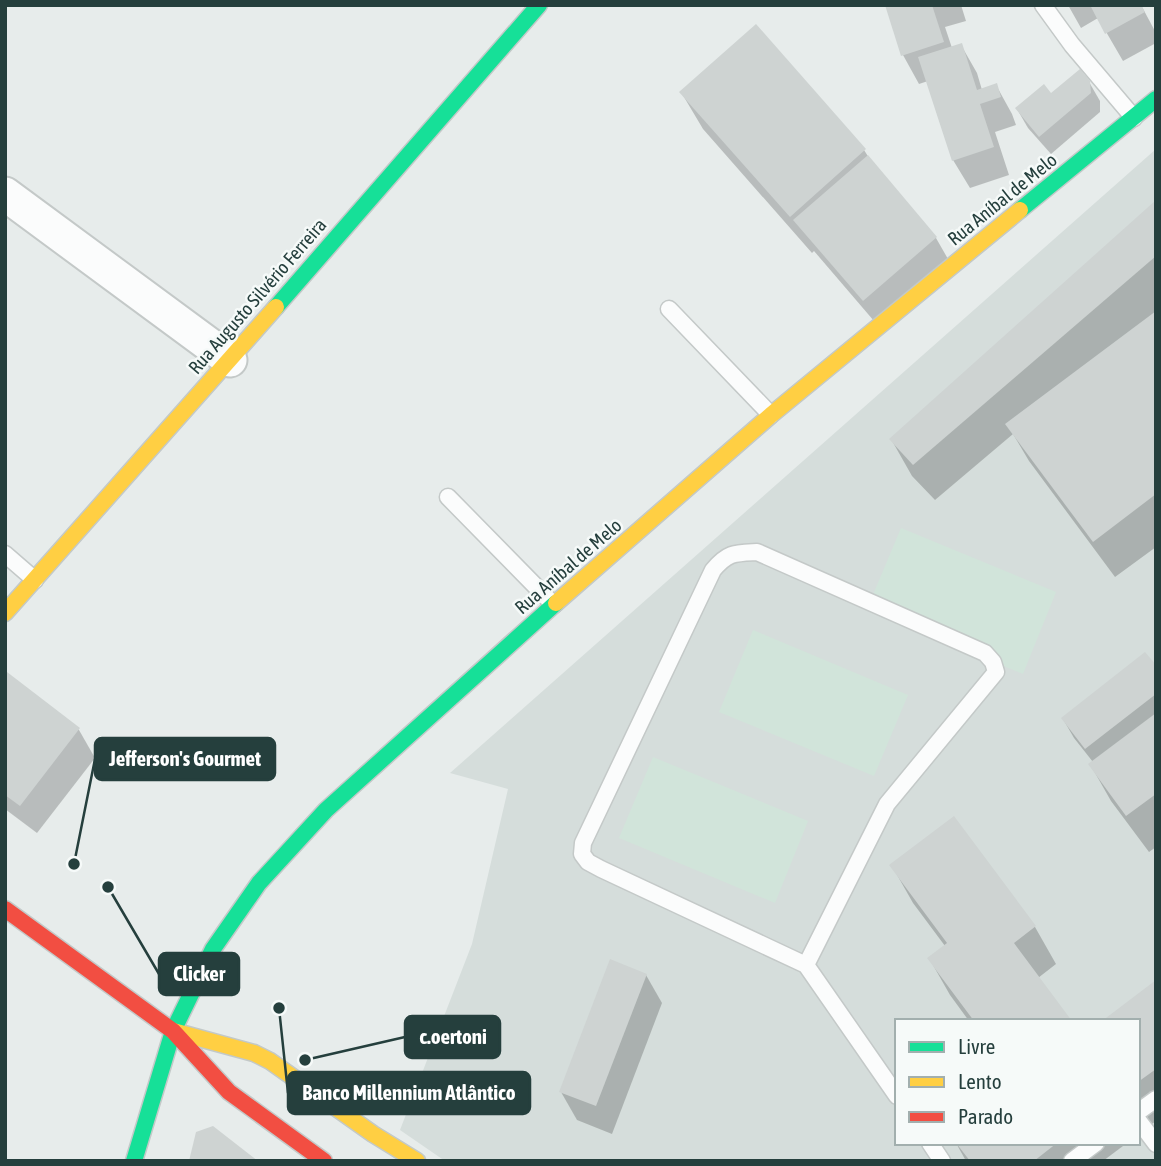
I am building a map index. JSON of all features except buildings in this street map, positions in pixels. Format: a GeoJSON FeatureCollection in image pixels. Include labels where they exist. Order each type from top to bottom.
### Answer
{"type":"FeatureCollection","features":[{"type":"Feature","properties":{"kind":"street","name":"Rua Augusto Silvério Ferreira"},"geometry":{"type":"LineString","coordinates":[[5,613],[539,5]]}},
{"type":"Feature","properties":{"kind":"street","name":"Rua Aníbal de Melo"},"geometry":{"type":"LineString","coordinates":[[134,1161],[173,1031],[213,950],[259,883],[289,848],[326,810],[554,605],[771,415],[1156,99]]}},
{"type":"Feature","properties":{"kind":"street"},"geometry":{"type":"LineString","coordinates":[[5,194],[230,360]]}},
{"type":"Feature","properties":{"kind":"street"},"geometry":{"type":"LineString","coordinates":[[5,909],[173,1031],[229,1092],[324,1161]]}},
{"type":"Feature","properties":{"kind":"street"},"geometry":{"type":"LineString","coordinates":[[173,1031],[254,1053],[270,1061],[417,1161]]}},
{"type":"Feature","properties":{"kind":"lane"},"geometry":{"type":"LineString","coordinates":[[1043,5],[1072,45],[1134,118]]}},
{"type":"Feature","properties":{"kind":"lane"},"geometry":{"type":"LineString","coordinates":[[669,309],[771,415]]}},
{"type":"Feature","properties":{"kind":"lane"},"geometry":{"type":"LineString","coordinates":[[448,497],[554,605]]}},
{"type":"Feature","properties":{"kind":"lane"},"geometry":{"type":"LineString","coordinates":[[806,965],[887,804],[996,672],[993,662],[985,653],[757,552],[733,553],[722,559],[713,570],[583,843],[582,854],[588,862],[601,869],[806,965],[895,1093]]}},
{"type":"Feature","properties":{"kind":"lane"},"geometry":{"type":"LineString","coordinates":[[5,554],[35,580]]}},
{"type":"Feature","properties":{"kind":"lane"},"geometry":{"type":"LineString","coordinates":[[1140,1111],[1156,1099]]}},
{"type":"Feature","properties":{"kind":"lane"},"geometry":{"type":"LineString","coordinates":[[1140,1123],[1156,1144]]}},
{"type":"Feature","properties":{"kind":"lane"},"geometry":{"type":"LineString","coordinates":[[931,1145],[942,1161]]}},
{"type":"Feature","properties":{"kind":"lane"},"geometry":{"type":"LineString","coordinates":[[1072,1161],[1093,1145]]}},
{"type":"Feature","properties":{"kind":"shaded area"},"geometry":{"type":"Polygon","coordinates":[[[1156,149],[1156,1161],[445,1161],[400,1130],[472,944],[508,789],[450,773],[1156,149]]]}},
{"type":"Feature","properties":{"kind":"green space"},"geometry":{"type":"Polygon","coordinates":[[[901,528],[1056,592],[1023,674],[867,609],[901,528]]]}},
{"type":"Feature","properties":{"kind":"green space"},"geometry":{"type":"Polygon","coordinates":[[[753,630],[908,695],[874,776],[719,712],[753,630]]]}},
{"type":"Feature","properties":{"kind":"green space"},"geometry":{"type":"Polygon","coordinates":[[[653,757],[808,821],[775,903],[619,838],[653,757]]]}},
{"type":"Feature","properties":{"kind":"traffic: fast"},"geometry":{"type":"LineString","coordinates":[[276,307],[539,5]]}},
{"type":"Feature","properties":{"kind":"traffic: fast"},"geometry":{"type":"LineString","coordinates":[[1020,210],[1156,99]]}},
{"type":"Feature","properties":{"kind":"traffic: fast"},"geometry":{"type":"LineString","coordinates":[[134,1161],[173,1031],[213,949],[259,883],[326,810],[556,603]]}},
{"type":"Feature","properties":{"kind":"traffic: slow"},"geometry":{"type":"LineString","coordinates":[[556,603],[771,415],[1020,210]]}},
{"type":"Feature","properties":{"kind":"traffic: slow"},"geometry":{"type":"LineString","coordinates":[[5,613],[276,307]]}},
{"type":"Feature","properties":{"kind":"traffic: slow"},"geometry":{"type":"LineString","coordinates":[[173,1031],[254,1053],[270,1061],[373,1134],[417,1161]]}},
{"type":"Feature","properties":{"kind":"traffic: jam"},"geometry":{"type":"LineString","coordinates":[[5,909],[173,1031],[229,1092],[324,1161]]}},
{"type":"Feature","properties":{"kind":"place","name":"Jefferson's Gourmet"},"geometry":{"type":"Point","coordinates":[74,864]}},
{"type":"Feature","properties":{"kind":"place","name":"Clicker"},"geometry":{"type":"Point","coordinates":[108,887]}},
{"type":"Feature","properties":{"kind":"place","name":"Banco Millennium Atlântico"},"geometry":{"type":"Point","coordinates":[279,1008]}},
{"type":"Feature","properties":{"kind":"place","name":"c.oertoni"},"geometry":{"type":"Point","coordinates":[305,1060]}}]}
